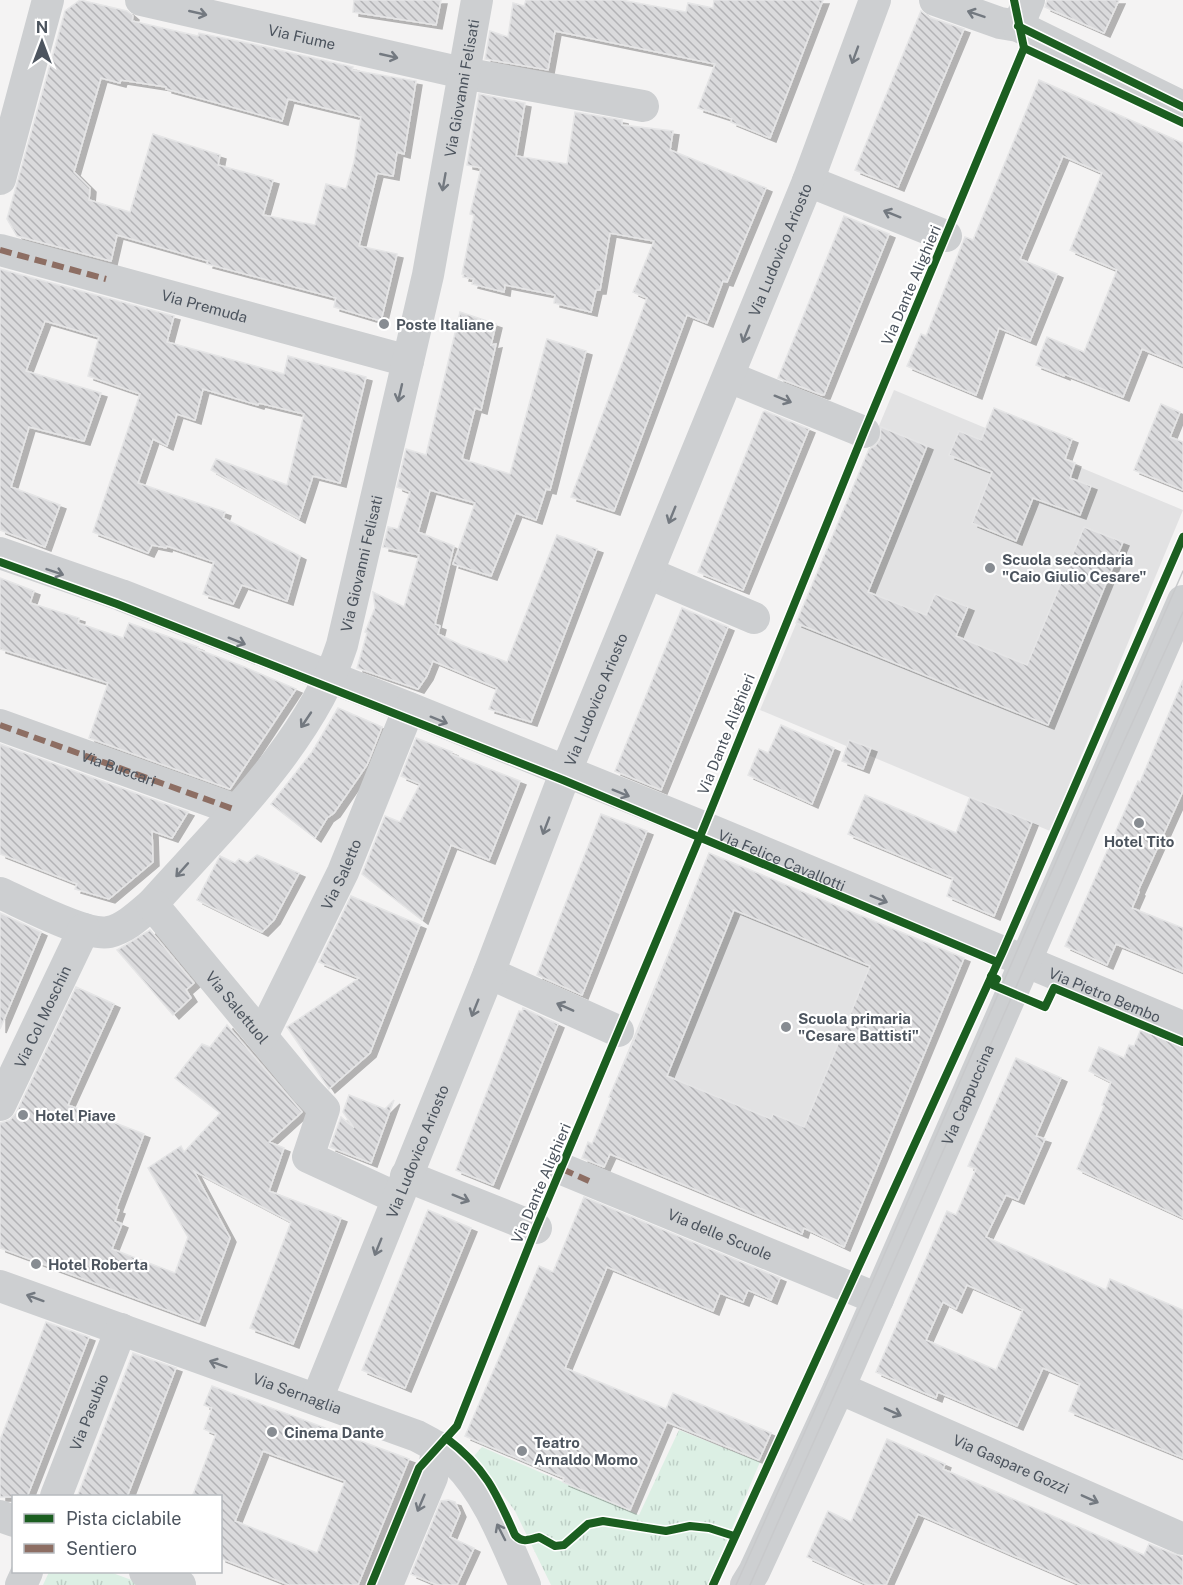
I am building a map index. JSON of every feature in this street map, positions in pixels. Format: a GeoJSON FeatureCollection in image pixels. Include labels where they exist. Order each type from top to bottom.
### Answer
{"type":"FeatureCollection","features":[{"type":"Feature","properties":{"kind":"street"},"geometry":{"type":"LineString","coordinates":[[0,179],[48,0]]}},
{"type":"Feature","properties":{"kind":"street","name":"Via Fiume"},"geometry":{"type":"LineString","coordinates":[[141,0],[463,73],[643,106]]}},
{"type":"Feature","properties":{"kind":"street","name":"Via Giovanni Felisati"},"geometry":{"type":"LineString","coordinates":[[0,893],[84,929],[108,933],[128,924],[152,904],[274,764],[308,718],[331,677],[342,645],[429,275],[477,0]]}},
{"type":"Feature","properties":{"kind":"street","name":"Via Ludovico Ariosto"},"geometry":{"type":"LineString","coordinates":[[317,1400],[489,974],[566,771],[808,181],[875,0]]}},
{"type":"Feature","properties":{"kind":"street"},"geometry":{"type":"LineString","coordinates":[[935,0],[1000,22],[1024,13],[1183,107]]}},
{"type":"Feature","properties":{"kind":"street"},"geometry":{"type":"LineString","coordinates":[[808,181],[946,236]]}},
{"type":"Feature","properties":{"kind":"street","name":"Via Premuda"},"geometry":{"type":"LineString","coordinates":[[0,250],[408,361]]}},
{"type":"Feature","properties":{"kind":"street"},"geometry":{"type":"LineString","coordinates":[[729,377],[864,432]]}},
{"type":"Feature","properties":{"kind":"street","name":"Via Felice Cavallotti"},"geometry":{"type":"LineString","coordinates":[[0,553],[121,595],[409,708],[1026,961]]}},
{"type":"Feature","properties":{"kind":"street"},"geometry":{"type":"LineString","coordinates":[[648,573],[754,618]]}},
{"type":"Feature","properties":{"kind":"street","name":"Via Cappuccina"},"geometry":{"type":"LineString","coordinates":[[746,1585],[839,1388],[1183,601]]}},
{"type":"Feature","properties":{"kind":"street","name":"Via Saletto"},"geometry":{"type":"LineString","coordinates":[[262,1036],[343,872],[409,708]]}},
{"type":"Feature","properties":{"kind":"street","name":"Via Buccari"},"geometry":{"type":"LineString","coordinates":[[0,726],[236,810]]}},
{"type":"Feature","properties":{"kind":"street","name":"Via Salettuol"},"geometry":{"type":"LineString","coordinates":[[152,904],[324,1109],[308,1157],[402,1187]]}},
{"type":"Feature","properties":{"kind":"street","name":"Via Col Moschin"},"geometry":{"type":"LineString","coordinates":[[0,1105],[84,929]]}},
{"type":"Feature","properties":{"kind":"street","name":"Via Pietro Bembo"},"geometry":{"type":"LineString","coordinates":[[1026,961],[1183,1027]]}},
{"type":"Feature","properties":{"kind":"street"},"geometry":{"type":"LineString","coordinates":[[489,974],[618,1030]]}},
{"type":"Feature","properties":{"kind":"street","name":"Via delle Scuole"},"geometry":{"type":"LineString","coordinates":[[576,1175],[878,1299]]}},
{"type":"Feature","properties":{"kind":"street"},"geometry":{"type":"LineString","coordinates":[[402,1187],[536,1228]]}},
{"type":"Feature","properties":{"kind":"street","name":"Via Sernaglia"},"geometry":{"type":"LineString","coordinates":[[0,1286],[417,1436],[438,1447],[457,1462],[475,1486],[503,1536],[525,1585]]}},
{"type":"Feature","properties":{"kind":"street","name":"Via Pasubio"},"geometry":{"type":"LineString","coordinates":[[57,1495],[121,1329]]}},
{"type":"Feature","properties":{"kind":"street","name":"Via Gaspare Gozzi"},"geometry":{"type":"LineString","coordinates":[[839,1388],[1183,1539]]}},
{"type":"Feature","properties":{"kind":"street"},"geometry":{"type":"LineString","coordinates":[[387,1585],[432,1477],[438,1447]]}},
{"type":"Feature","properties":{"kind":"street"},"geometry":{"type":"LineString","coordinates":[[148,1573],[180,1585]]}},
{"type":"Feature","properties":{"kind":"shaded area","name":"Scuola secondaria \"Caio Giulio Cesare\""},"geometry":{"type":"Polygon","coordinates":[[[894,390],[1183,510],[1050,831],[760,710],[894,390]]]}},
{"type":"Feature","properties":{"kind":"shaded area","name":"Scuola primaria \"Cesare Battisti\""},"geometry":{"type":"Polygon","coordinates":[[[709,853],[964,958],[864,1201],[609,1097],[709,853]]]}},
{"type":"Feature","properties":{"kind":"green space"},"geometry":{"type":"Polygon","coordinates":[[[679,1430],[760,1462],[708,1585],[551,1585],[515,1511],[474,1456],[482,1447],[639,1515],[679,1430]]]}},
{"type":"Feature","properties":{"kind":"green space"},"geometry":{"type":"Polygon","coordinates":[[[49,1573],[113,1573],[145,1585],[43,1585],[49,1573]]]}},
{"type":"Feature","properties":{"kind":"building"},"geometry":{"type":"Polygon","coordinates":[[[80,0],[127,11],[133,16],[132,21],[198,36],[199,33],[253,44],[353,67],[352,70],[416,81],[404,154],[397,152],[393,176],[377,173],[359,246],[397,254],[381,321],[334,307],[336,298],[207,264],[208,261],[117,235],[111,261],[17,236],[7,219],[65,11],[80,0]],[[101,78],[74,172],[90,188],[89,200],[130,212],[153,134],[220,155],[218,165],[273,180],[263,215],[315,225],[326,184],[346,189],[354,162],[361,117],[288,99],[282,121],[166,89],[166,87],[121,80],[120,83],[101,78]]]}},
{"type":"Feature","properties":{"kind":"building"},"geometry":{"type":"Polygon","coordinates":[[[354,0],[441,0],[436,25],[353,12],[354,0]]]}},
{"type":"Feature","properties":{"kind":"building"},"geometry":{"type":"Polygon","coordinates":[[[526,0],[621,0],[686,12],[688,3],[713,8],[714,0],[823,0],[770,138],[731,122],[732,119],[698,108],[715,64],[555,31],[548,70],[485,59],[490,31],[508,37],[513,3],[524,6],[526,0]]]}},
{"type":"Feature","properties":{"kind":"building"},"geometry":{"type":"Polygon","coordinates":[[[1047,0],[1119,0],[1104,33],[1045,7],[1047,0]]]}},
{"type":"Feature","properties":{"kind":"building"},"geometry":{"type":"Polygon","coordinates":[[[921,11],[929,17],[964,29],[898,187],[855,170],[921,11]]]}},
{"type":"Feature","properties":{"kind":"building"},"geometry":{"type":"Polygon","coordinates":[[[1039,80],[1183,143],[1183,366],[1142,349],[1123,397],[1036,365],[1047,337],[1084,352],[1117,270],[1070,250],[1102,173],[1063,156],[1020,259],[1057,274],[1030,341],[999,328],[976,395],[907,366],[921,334],[926,336],[965,237],[973,240],[1039,80]]]}},
{"type":"Feature","properties":{"kind":"building"},"geometry":{"type":"Polygon","coordinates":[[[479,94],[525,103],[516,156],[567,164],[575,112],[622,120],[622,125],[673,131],[670,150],[766,188],[727,282],[723,281],[707,323],[687,315],[614,511],[571,497],[647,298],[633,292],[654,241],[610,233],[600,290],[596,290],[591,312],[554,303],[555,295],[505,285],[504,292],[472,284],[474,279],[463,277],[474,215],[470,214],[481,168],[467,165],[479,94]]]}},
{"type":"Feature","properties":{"kind":"building"},"geometry":{"type":"Polygon","coordinates":[[[844,216],[889,234],[824,395],[822,395],[778,378],[844,216]]]}},
{"type":"Feature","properties":{"kind":"building"},"geometry":{"type":"Polygon","coordinates":[[[0,269],[174,316],[167,342],[284,374],[288,356],[366,377],[340,483],[313,476],[299,519],[211,470],[216,459],[287,485],[304,414],[259,403],[258,405],[203,389],[195,420],[177,414],[167,446],[153,439],[138,483],[225,512],[223,518],[300,556],[287,601],[242,585],[233,604],[203,594],[214,562],[167,546],[166,548],[152,545],[148,553],[93,532],[140,394],[88,376],[99,337],[45,321],[26,371],[101,393],[84,441],[29,427],[11,487],[60,505],[45,547],[0,530],[0,269]]]}},
{"type":"Feature","properties":{"kind":"building"},"geometry":{"type":"Polygon","coordinates":[[[460,312],[496,324],[491,345],[496,344],[481,410],[475,408],[462,459],[510,474],[547,339],[586,351],[550,490],[546,489],[536,520],[516,513],[491,576],[453,564],[475,503],[430,490],[418,532],[454,546],[435,624],[440,626],[438,634],[507,662],[557,535],[597,549],[531,722],[489,709],[497,688],[433,661],[418,689],[357,668],[367,633],[365,632],[375,608],[373,592],[404,607],[419,555],[383,547],[388,527],[398,529],[410,492],[397,487],[406,449],[426,455],[460,312]]]}},
{"type":"Feature","properties":{"kind":"building"},"geometry":{"type":"Polygon","coordinates":[[[1161,404],[1180,412],[1170,437],[1183,442],[1183,490],[1134,470],[1161,404]]]}},
{"type":"Feature","properties":{"kind":"building"},"geometry":{"type":"Polygon","coordinates":[[[994,408],[1072,439],[1065,459],[1075,463],[1070,478],[1091,486],[1080,515],[1033,498],[1016,541],[972,523],[992,472],[949,455],[959,431],[981,440],[994,408]]]}},
{"type":"Feature","properties":{"kind":"building"},"geometry":{"type":"Polygon","coordinates":[[[765,411],[809,429],[743,590],[698,572],[765,411]]]}},
{"type":"Feature","properties":{"kind":"building"},"geometry":{"type":"Polygon","coordinates":[[[881,427],[927,446],[868,592],[926,615],[935,594],[968,607],[956,636],[1027,665],[1084,527],[1123,542],[1048,725],[796,623],[869,449],[875,446],[880,439],[881,427]]]}},
{"type":"Feature","properties":{"kind":"building"},"geometry":{"type":"Polygon","coordinates":[[[0,578],[34,591],[30,603],[79,618],[78,623],[123,638],[129,623],[198,647],[197,649],[296,689],[230,789],[89,738],[108,683],[0,649],[0,578]]]}},
{"type":"Feature","properties":{"kind":"building"},"geometry":{"type":"Polygon","coordinates":[[[682,608],[728,627],[661,790],[615,771],[682,608]]]}},
{"type":"Feature","properties":{"kind":"building"},"geometry":{"type":"Polygon","coordinates":[[[1183,680],[1183,791],[1132,908],[1183,928],[1183,972],[1116,944],[1107,965],[1065,946],[1138,781],[1140,782],[1183,680]]]}},
{"type":"Feature","properties":{"kind":"building"},"geometry":{"type":"Polygon","coordinates":[[[338,708],[382,727],[367,765],[334,813],[327,818],[315,838],[271,804],[312,752],[338,708]]]}},
{"type":"Feature","properties":{"kind":"building"},"geometry":{"type":"Polygon","coordinates":[[[781,725],[834,748],[812,804],[748,775],[759,749],[768,753],[781,725]]]}},
{"type":"Feature","properties":{"kind":"building"},"geometry":{"type":"Polygon","coordinates":[[[416,738],[520,781],[489,860],[451,845],[422,920],[362,874],[385,816],[400,822],[420,784],[401,776],[416,738]]]}},
{"type":"Feature","properties":{"kind":"building"},"geometry":{"type":"Polygon","coordinates":[[[849,740],[871,748],[863,769],[842,761],[849,740]]]}},
{"type":"Feature","properties":{"kind":"building"},"geometry":{"type":"Polygon","coordinates":[[[0,744],[188,812],[172,838],[152,831],[153,862],[109,899],[75,889],[77,884],[0,854],[0,744]]]}},
{"type":"Feature","properties":{"kind":"building"},"geometry":{"type":"Polygon","coordinates":[[[865,795],[956,833],[970,797],[1032,822],[994,916],[947,896],[953,878],[848,834],[865,795]]]}},
{"type":"Feature","properties":{"kind":"building"},"geometry":{"type":"Polygon","coordinates":[[[601,814],[647,831],[582,995],[537,975],[601,814]]]}},
{"type":"Feature","properties":{"kind":"building","name":"Scuola primaria \"Cesare Battisti\""},"geometry":{"type":"Polygon","coordinates":[[[709,853],[964,958],[844,1247],[804,1228],[802,1234],[610,1154],[604,1167],[582,1158],[588,1142],[592,1144],[611,1098],[609,1097],[709,853]],[[734,910],[667,1076],[771,1119],[773,1114],[804,1127],[870,966],[734,910]]]}},
{"type":"Feature","properties":{"kind":"building"},"geometry":{"type":"Polygon","coordinates":[[[257,855],[299,873],[274,920],[262,932],[197,900],[220,856],[235,863],[239,859],[247,863],[257,855]]]}},
{"type":"Feature","properties":{"kind":"building"},"geometry":{"type":"Polygon","coordinates":[[[351,896],[420,925],[370,1053],[329,1089],[287,1027],[359,978],[319,962],[351,896]]]}},
{"type":"Feature","properties":{"kind":"building"},"geometry":{"type":"Polygon","coordinates":[[[0,913],[41,932],[0,1029],[0,913]]]}},
{"type":"Feature","properties":{"kind":"building"},"geometry":{"type":"Polygon","coordinates":[[[150,930],[194,983],[186,990],[191,998],[173,1015],[117,950],[150,930]]]}},
{"type":"Feature","properties":{"kind":"building"},"geometry":{"type":"Polygon","coordinates":[[[76,987],[114,1004],[68,1105],[144,1134],[116,1209],[119,1210],[115,1221],[122,1224],[112,1249],[175,1273],[188,1237],[148,1168],[181,1146],[184,1152],[220,1113],[175,1078],[202,1044],[210,1047],[227,1025],[302,1112],[269,1142],[284,1148],[269,1191],[341,1218],[293,1344],[250,1328],[291,1222],[194,1171],[230,1238],[199,1322],[0,1248],[0,1123],[10,1120],[16,1113],[76,987]]]}},
{"type":"Feature","properties":{"kind":"building"},"geometry":{"type":"Polygon","coordinates":[[[523,1008],[558,1024],[493,1185],[456,1170],[519,1011],[522,1012],[523,1008]]]}},
{"type":"Feature","properties":{"kind":"building"},"geometry":{"type":"Polygon","coordinates":[[[1141,1029],[1183,1047],[1183,1218],[1077,1169],[1104,1106],[1102,1105],[1111,1082],[1089,1071],[1099,1047],[1124,1058],[1129,1045],[1134,1046],[1141,1029]]]}},
{"type":"Feature","properties":{"kind":"building"},"geometry":{"type":"Polygon","coordinates":[[[1016,1058],[1061,1078],[1036,1136],[1045,1139],[1018,1200],[1006,1195],[986,1237],[1106,1290],[1110,1279],[1183,1310],[1183,1458],[1069,1411],[1080,1384],[1043,1368],[1017,1426],[938,1392],[936,1398],[876,1372],[947,1211],[956,1215],[976,1169],[968,1166],[1016,1058]],[[967,1285],[956,1309],[943,1302],[926,1340],[996,1370],[1023,1310],[967,1285]]]}},
{"type":"Feature","properties":{"kind":"building"},"geometry":{"type":"Polygon","coordinates":[[[349,1095],[385,1109],[394,1100],[371,1163],[330,1147],[341,1117],[354,1128],[343,1112],[349,1095]]]}},
{"type":"Feature","properties":{"kind":"building"},"geometry":{"type":"Polygon","coordinates":[[[584,1197],[780,1278],[771,1300],[748,1290],[743,1302],[720,1293],[713,1311],[607,1267],[565,1368],[666,1409],[673,1393],[771,1433],[759,1460],[667,1422],[630,1510],[563,1482],[564,1478],[465,1436],[539,1266],[553,1272],[584,1197]]]}},
{"type":"Feature","properties":{"kind":"building"},"geometry":{"type":"Polygon","coordinates":[[[428,1210],[471,1228],[405,1388],[362,1370],[428,1210]]]}},
{"type":"Feature","properties":{"kind":"building"},"geometry":{"type":"Polygon","coordinates":[[[46,1322],[89,1337],[28,1495],[0,1497],[0,1440],[46,1322]]]}},
{"type":"Feature","properties":{"kind":"building"},"geometry":{"type":"Polygon","coordinates":[[[133,1353],[176,1368],[128,1495],[78,1495],[133,1353]]]}},
{"type":"Feature","properties":{"kind":"building"},"geometry":{"type":"Polygon","coordinates":[[[212,1386],[409,1459],[358,1585],[289,1585],[222,1559],[222,1495],[193,1495],[216,1434],[204,1429],[212,1408],[204,1405],[212,1386]],[[263,1451],[235,1521],[317,1553],[345,1481],[263,1451]]]}},
{"type":"Feature","properties":{"kind":"building"},"geometry":{"type":"Polygon","coordinates":[[[887,1439],[945,1464],[943,1469],[1144,1555],[1149,1544],[1183,1557],[1183,1585],[1081,1585],[918,1514],[886,1585],[868,1585],[807,1557],[828,1511],[851,1522],[887,1439]]]}},
{"type":"Feature","properties":{"kind":"building"},"geometry":{"type":"Polygon","coordinates":[[[441,1501],[455,1502],[460,1513],[450,1537],[474,1548],[457,1585],[437,1585],[411,1574],[441,1501]]]}},
{"type":"Feature","properties":{"kind":"tram line"},"geometry":{"type":"LineString","coordinates":[[736,1585],[874,1278],[1183,571]]}},
{"type":"Feature","properties":{"kind":"tram line"},"geometry":{"type":"LineString","coordinates":[[750,1585],[1092,811],[1183,612]]}},
{"type":"Feature","properties":{"kind":"marked path"},"geometry":{"type":"LineString","coordinates":[[0,250],[106,279]]}},
{"type":"Feature","properties":{"kind":"marked path"},"geometry":{"type":"LineString","coordinates":[[0,725],[236,810]]}},
{"type":"Feature","properties":{"kind":"marked path"},"geometry":{"type":"LineString","coordinates":[[562,1169],[589,1181]]}},
{"type":"Feature","properties":{"kind":"cycle path","name":"Via Dante Alighieri"},"geometry":{"type":"LineString","coordinates":[[371,1585],[419,1468],[457,1426],[536,1228],[704,827],[864,432],[1024,48],[1014,0]]}},
{"type":"Feature","properties":{"kind":"cycle path"},"geometry":{"type":"LineString","coordinates":[[1018,26],[1183,107]]}},
{"type":"Feature","properties":{"kind":"cycle path"},"geometry":{"type":"LineString","coordinates":[[1024,48],[1183,123]]}},
{"type":"Feature","properties":{"kind":"cycle path"},"geometry":{"type":"LineString","coordinates":[[713,1585],[1003,951],[1183,537]]}},
{"type":"Feature","properties":{"kind":"cycle path"},"geometry":{"type":"LineString","coordinates":[[0,562],[117,604],[563,780],[997,962]]}},
{"type":"Feature","properties":{"kind":"cycle path"},"geometry":{"type":"LineString","coordinates":[[991,976],[997,979],[993,985],[1045,1007],[1054,988],[1183,1042]]}},
{"type":"Feature","properties":{"kind":"cycle path"},"geometry":{"type":"LineString","coordinates":[[446,1438],[471,1459],[480,1470],[495,1493],[515,1535],[520,1539],[529,1540],[539,1537],[555,1546],[564,1545],[588,1524],[603,1521],[666,1531],[690,1526],[709,1528],[734,1536]]}},
{"type":"Feature","properties":{"kind":"place","name":"Poste Italiane"},"geometry":{"type":"Point","coordinates":[384,324]}},
{"type":"Feature","properties":{"kind":"place","name":"Scuola secondaria \"Caio Giulio Cesare\""},"geometry":{"type":"Point","coordinates":[990,568]}},
{"type":"Feature","properties":{"kind":"place","name":"Hotel Tito"},"geometry":{"type":"Point","coordinates":[1139,823]}},
{"type":"Feature","properties":{"kind":"place","name":"Scuola primaria \"Cesare Battisti\""},"geometry":{"type":"Point","coordinates":[786,1027]}},
{"type":"Feature","properties":{"kind":"place","name":"Hotel Piave"},"geometry":{"type":"Point","coordinates":[23,1115]}},
{"type":"Feature","properties":{"kind":"place","name":"Hotel Roberta"},"geometry":{"type":"Point","coordinates":[36,1264]}},
{"type":"Feature","properties":{"kind":"place","name":"Cinema Dante"},"geometry":{"type":"Point","coordinates":[272,1432]}},
{"type":"Feature","properties":{"kind":"place","name":"Teatro Arnaldo Momo"},"geometry":{"type":"Point","coordinates":[522,1451]}}]}
